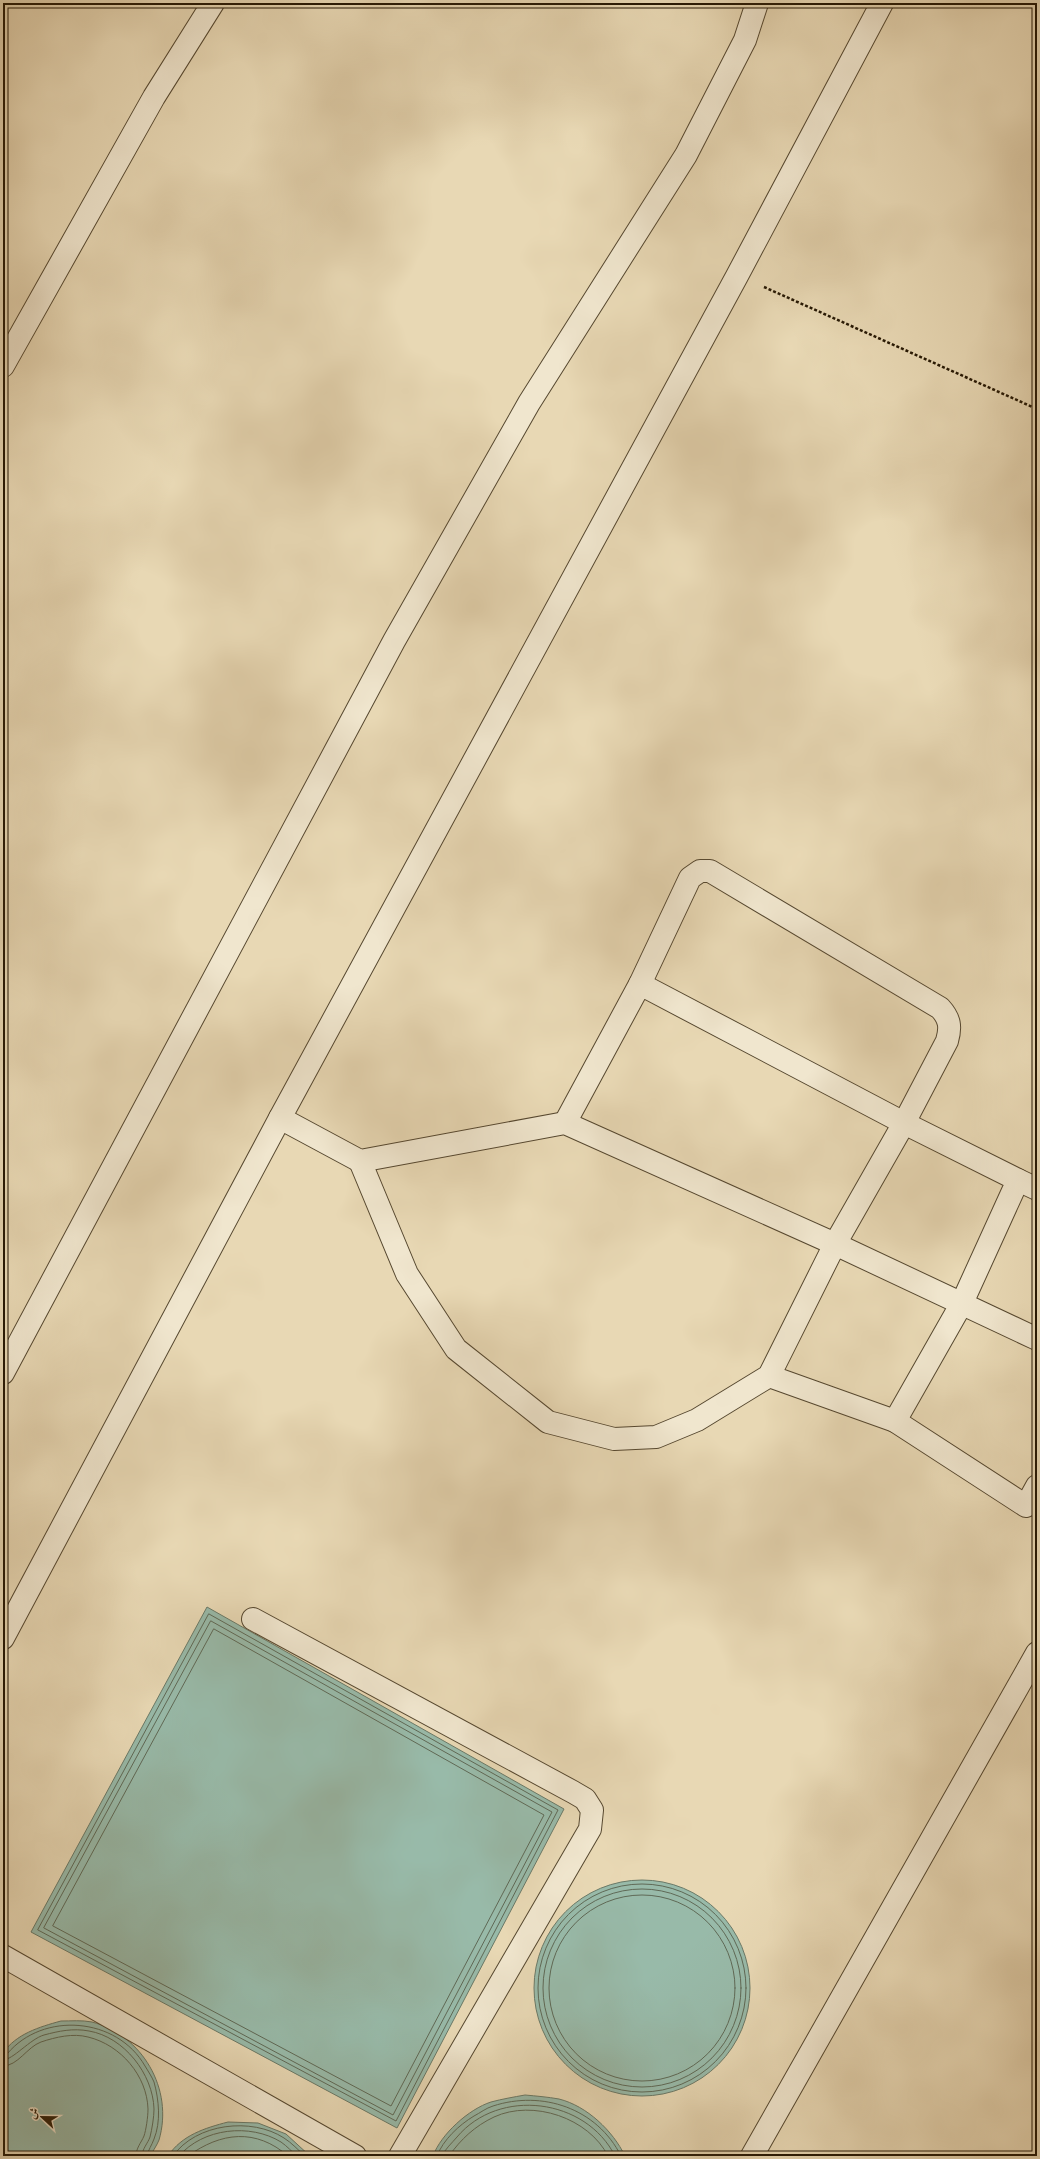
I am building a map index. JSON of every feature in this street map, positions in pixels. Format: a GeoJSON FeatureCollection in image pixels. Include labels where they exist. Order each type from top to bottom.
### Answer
{"type":"FeatureCollection","features":[{"type":"Feature","properties":{"kind":"street"},"geometry":{"type":"LineString","coordinates":[[3,366],[154,96],[213,3]]}},
{"type":"Feature","properties":{"kind":"street"},"geometry":{"type":"LineString","coordinates":[[3,1373],[390,648],[460,522],[528,403],[686,155],[745,40],[757,3]]}},
{"type":"Feature","properties":{"kind":"street"},"geometry":{"type":"LineString","coordinates":[[3,1638],[280,1118],[738,276],[882,3]]}},
{"type":"Feature","properties":{"kind":"street"},"geometry":{"type":"LineString","coordinates":[[360,1161],[407,1274],[456,1349],[548,1422],[614,1439],[656,1437],[697,1420],[769,1376],[836,1244],[904,1123],[947,1041],[950,1027],[947,1015],[940,1008],[710,871],[700,871],[690,878],[640,984],[565,1123]]}},
{"type":"Feature","properties":{"kind":"street"},"geometry":{"type":"LineString","coordinates":[[640,984],[904,1123],[1028,1184],[895,1421]]}},
{"type":"Feature","properties":{"kind":"street"},"geometry":{"type":"LineString","coordinates":[[280,1118],[360,1161],[565,1123],[836,1244],[1037,1339]]}},
{"type":"Feature","properties":{"kind":"street"},"geometry":{"type":"LineString","coordinates":[[769,1376],[895,1421],[1032,1511],[1037,1486]]}},
{"type":"Feature","properties":{"kind":"street"},"geometry":{"type":"LineString","coordinates":[[253,1619],[573,1792],[584,1799],[592,1810],[590,1829],[400,2156]]}},
{"type":"Feature","properties":{"kind":"street"},"geometry":{"type":"LineString","coordinates":[[752,2156],[1037,1653]]}},
{"type":"Feature","properties":{"kind":"street"},"geometry":{"type":"LineString","coordinates":[[3,1956],[355,2156]]}},
{"type":"Feature","properties":{"kind":"path"},"geometry":{"type":"LineString","coordinates":[[738,276],[1037,409]]}},
{"type":"Feature","properties":{"kind":"water"},"geometry":{"type":"Polygon","coordinates":[[[207,1607],[564,1809],[397,2128],[31,1932],[207,1607]]]}},
{"type":"Feature","properties":{"kind":"water"},"geometry":{"type":"Polygon","coordinates":[[[631,1880],[653,1880],[673,1884],[693,1892],[719,1911],[738,1937],[746,1957],[750,1977],[750,1999],[746,2019],[738,2039],[719,2065],[693,2084],[673,2092],[653,2096],[631,2096],[611,2092],[591,2084],[573,2072],[558,2057],[546,2039],[538,2019],[534,1999],[534,1977],[538,1957],[546,1937],[558,1919],[573,1904],[591,1892],[611,1884],[631,1880]]]}},
{"type":"Feature","properties":{"kind":"water"},"geometry":{"type":"Polygon","coordinates":[[[61,2021],[88,2021],[110,2029],[126,2039],[139,2052],[150,2067],[158,2084],[162,2102],[162,2121],[159,2140],[150,2156],[3,2156],[3,2053],[8,2046],[21,2036],[44,2026],[61,2021]]]}},
{"type":"Feature","properties":{"kind":"water"},"geometry":{"type":"Polygon","coordinates":[[[525,2095],[559,2099],[579,2107],[606,2129],[614,2138],[625,2156],[433,2156],[442,2139],[449,2131],[474,2110],[491,2102],[525,2095]]]}},
{"type":"Feature","properties":{"kind":"water"},"geometry":{"type":"Polygon","coordinates":[[[228,2122],[258,2123],[286,2134],[310,2156],[168,2156],[180,2143],[195,2133],[228,2122]]]}}]}
